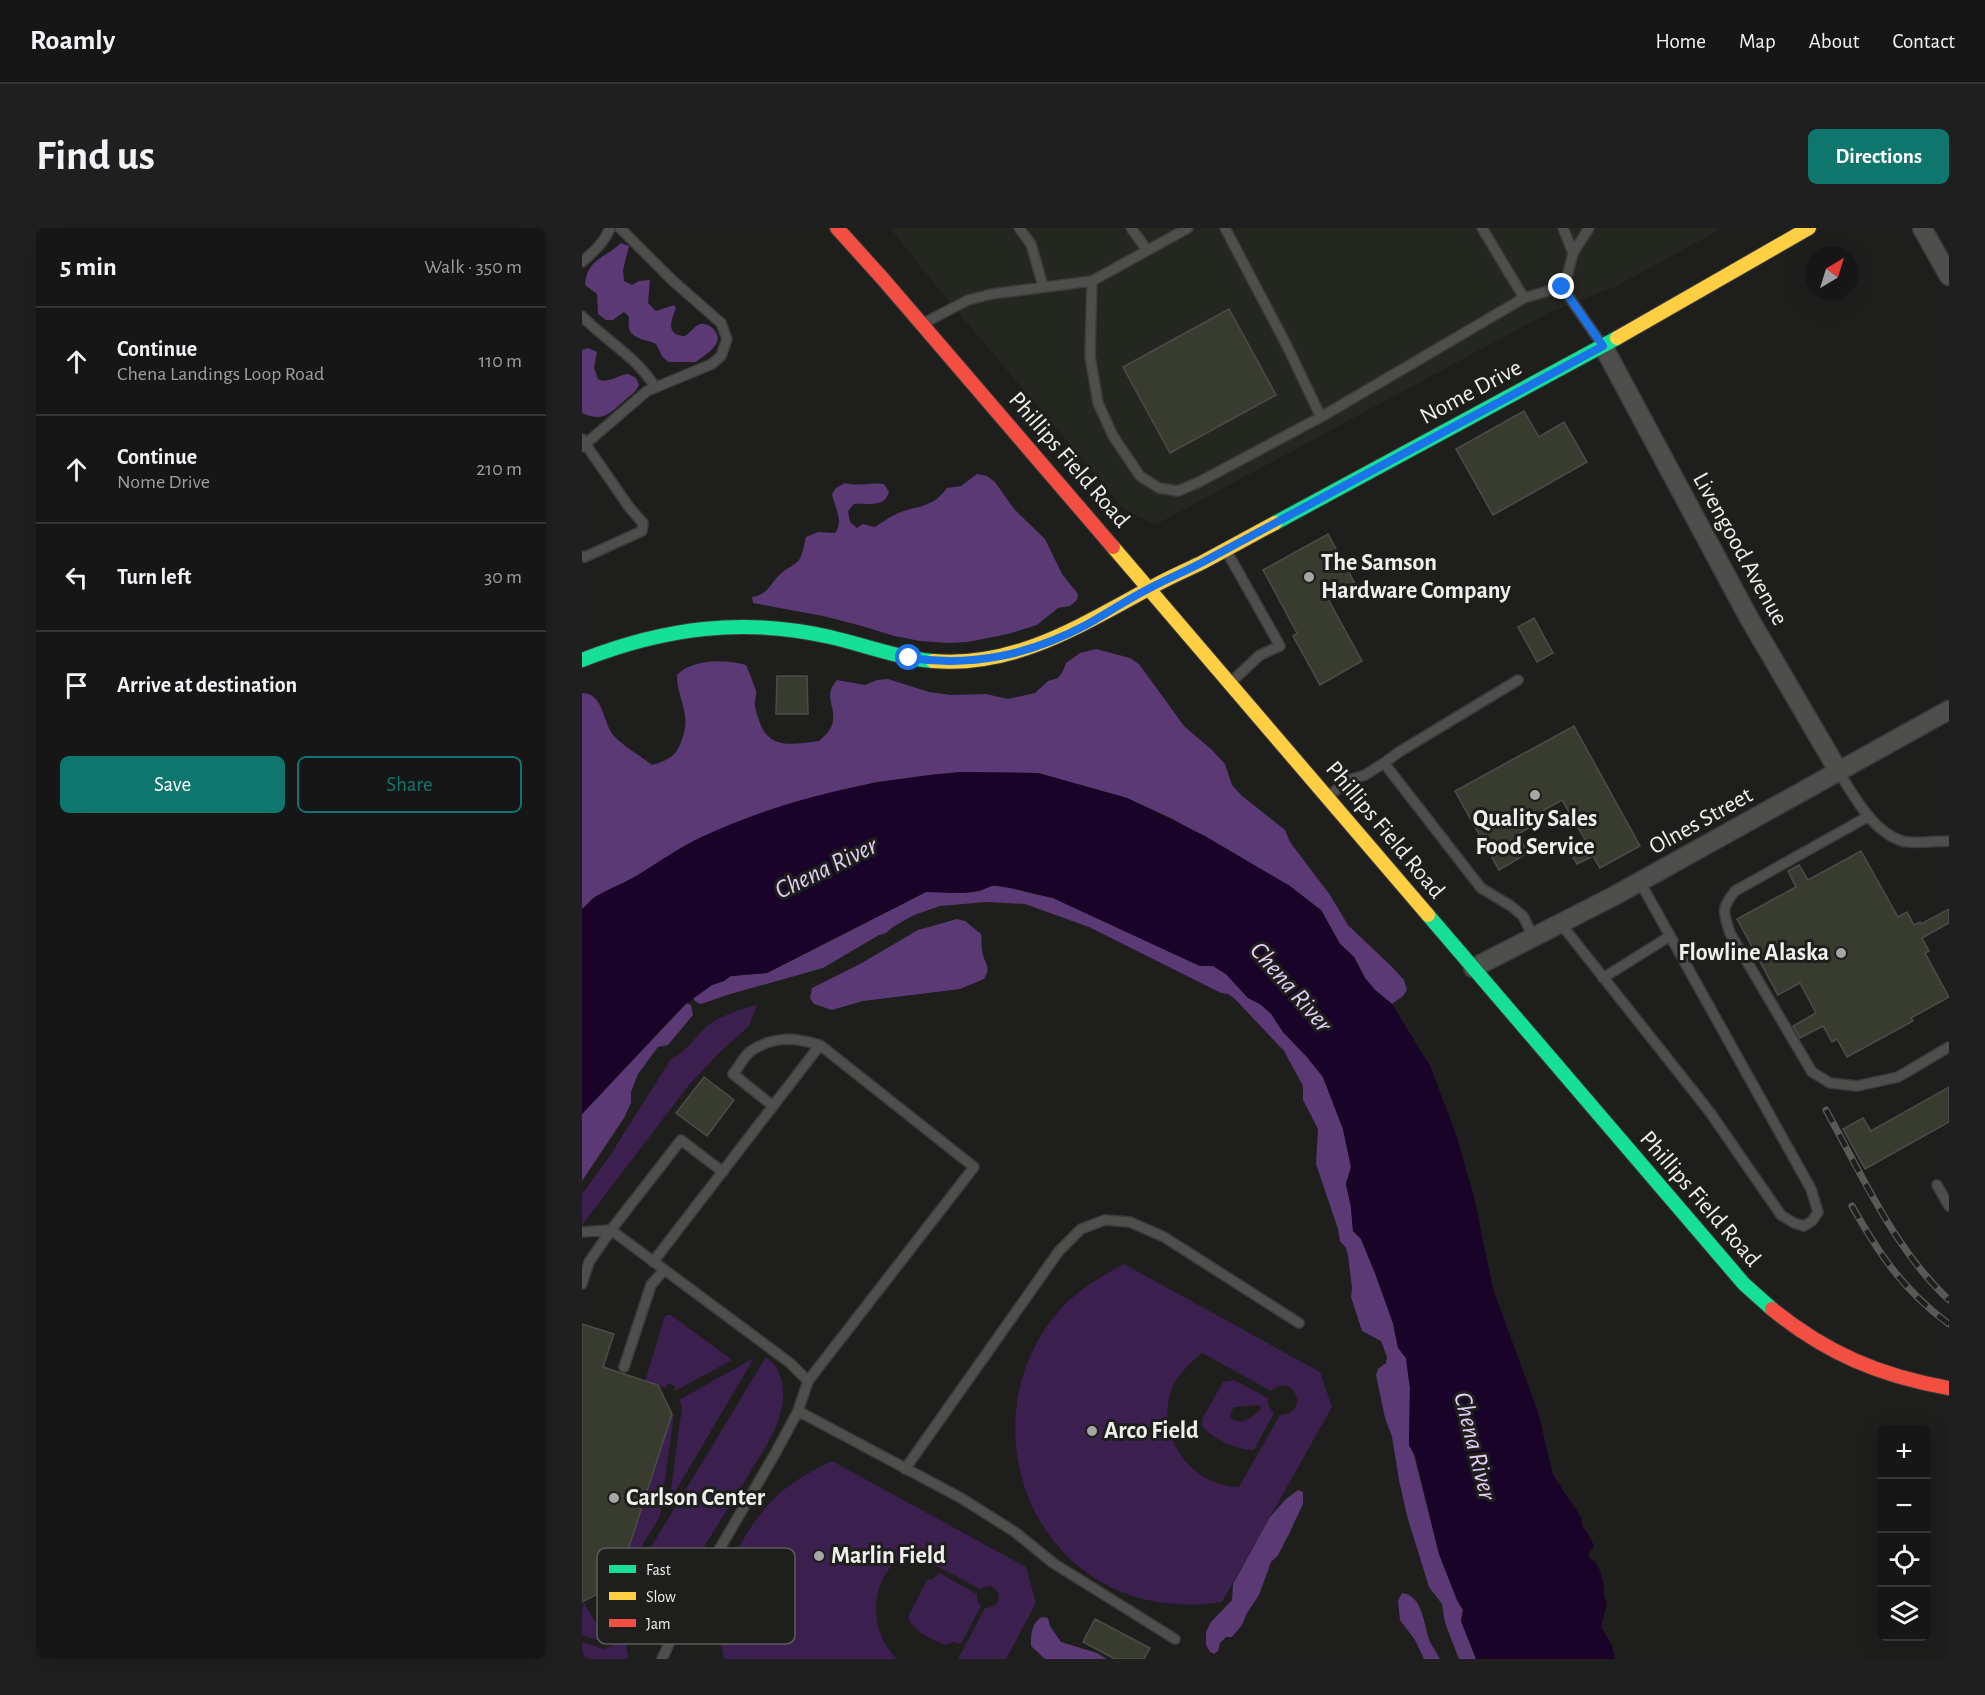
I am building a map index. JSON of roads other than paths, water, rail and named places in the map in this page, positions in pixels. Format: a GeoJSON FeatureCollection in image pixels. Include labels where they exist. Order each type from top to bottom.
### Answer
{"type":"FeatureCollection","features":[{"type":"Feature","properties":{"kind":"street","name":"Phillips Field Road"},"geometry":{"type":"LineString","coordinates":[[837,228],[1149,588],[1698,1231],[1760,1300],[1811,1339],[1858,1364],[1902,1379],[1949,1388]]}},
{"type":"Feature","properties":{"kind":"street","name":"Nome Drive"},"geometry":{"type":"LineString","coordinates":[[582,660],[627,643],[673,632],[742,625],[798,630],[909,658],[932,661],[963,662],[1014,654],[1038,646],[1086,625],[1149,588],[1226,550],[1603,346],[1809,228]]}},
{"type":"Feature","properties":{"kind":"street"},"geometry":{"type":"LineString","coordinates":[[1922,228],[1949,276]]}},
{"type":"Feature","properties":{"kind":"street","name":"Livengood Avenue"},"geometry":{"type":"LineString","coordinates":[[1603,346],[1749,618],[1839,772]]}},
{"type":"Feature","properties":{"kind":"street","name":"Olnes Street"},"geometry":{"type":"LineString","coordinates":[[1473,968],[1640,882],[1949,710]]}},
{"type":"Feature","properties":{"kind":"lane"},"geometry":{"type":"LineString","coordinates":[[582,262],[596,249],[610,228]]}},
{"type":"Feature","properties":{"kind":"lane"},"geometry":{"type":"LineString","coordinates":[[582,556],[642,531],[643,523],[583,443],[647,391],[712,364],[721,356],[728,339],[721,323],[672,280],[620,228]]}},
{"type":"Feature","properties":{"kind":"lane"},"geometry":{"type":"LineString","coordinates":[[1019,228],[1031,244],[1043,286]]}},
{"type":"Feature","properties":{"kind":"lane"},"geometry":{"type":"LineString","coordinates":[[1131,228],[1148,250]]}},
{"type":"Feature","properties":{"kind":"lane"},"geometry":{"type":"LineString","coordinates":[[921,324],[968,300],[992,294],[1092,280],[1188,228]]}},
{"type":"Feature","properties":{"kind":"lane"},"geometry":{"type":"LineString","coordinates":[[1225,228],[1287,346],[1321,417]]}},
{"type":"Feature","properties":{"kind":"lane"},"geometry":{"type":"LineString","coordinates":[[1482,228],[1524,298]]}},
{"type":"Feature","properties":{"kind":"lane"},"geometry":{"type":"LineString","coordinates":[[1563,228],[1573,253]]}},
{"type":"Feature","properties":{"kind":"lane"},"geometry":{"type":"LineString","coordinates":[[1562,287],[1573,253],[1588,228]]}},
{"type":"Feature","properties":{"kind":"lane"},"geometry":{"type":"LineString","coordinates":[[1092,280],[1090,356],[1098,403],[1113,435],[1140,476],[1159,488],[1178,491],[1321,417],[1524,298],[1562,287]]}},
{"type":"Feature","properties":{"kind":"lane"},"geometry":{"type":"LineString","coordinates":[[1562,287],[1603,346]]}},
{"type":"Feature","properties":{"kind":"lane"},"geometry":{"type":"LineString","coordinates":[[582,316],[636,362],[655,387]]}},
{"type":"Feature","properties":{"kind":"lane"},"geometry":{"type":"LineString","coordinates":[[1226,550],[1280,646],[1260,655],[1230,683]]}},
{"type":"Feature","properties":{"kind":"lane"},"geometry":{"type":"LineString","coordinates":[[1327,797],[1349,780],[1365,775],[1518,680]]}},
{"type":"Feature","properties":{"kind":"lane"},"geometry":{"type":"LineString","coordinates":[[1384,763],[1481,888],[1523,916],[1534,938]]}},
{"type":"Feature","properties":{"kind":"lane"},"geometry":{"type":"LineString","coordinates":[[1839,772],[1879,827],[1902,841],[1949,841]]}},
{"type":"Feature","properties":{"kind":"lane"},"geometry":{"type":"LineString","coordinates":[[1869,816],[1735,891],[1726,903],[1725,917],[1730,933],[1812,1072],[1830,1083],[1857,1086],[1898,1077],[1949,1047]]}},
{"type":"Feature","properties":{"kind":"lane"},"geometry":{"type":"LineString","coordinates":[[1561,924],[1709,1111],[1781,1215],[1804,1226],[1812,1221],[1818,1212],[1811,1189],[1640,882]]}},
{"type":"Feature","properties":{"kind":"lane"},"geometry":{"type":"LineString","coordinates":[[1603,978],[1670,936]]}},
{"type":"Feature","properties":{"kind":"lane"},"geometry":{"type":"LineString","coordinates":[[720,1548],[798,1411],[808,1381],[974,1167],[820,1045],[795,1038],[775,1040],[750,1052],[733,1074],[774,1106]]}},
{"type":"Feature","properties":{"kind":"lane"},"geometry":{"type":"LineString","coordinates":[[653,1262],[820,1045]]}},
{"type":"Feature","properties":{"kind":"lane"},"geometry":{"type":"LineString","coordinates":[[582,1284],[590,1262],[611,1230],[681,1140],[723,1172]]}},
{"type":"Feature","properties":{"kind":"lane"},"geometry":{"type":"LineString","coordinates":[[1937,1185],[1949,1206]]}},
{"type":"Feature","properties":{"kind":"lane"},"geometry":{"type":"LineString","coordinates":[[905,1468],[1059,1251],[1081,1229],[1105,1220],[1130,1222],[1164,1237],[1299,1323]]}},
{"type":"Feature","properties":{"kind":"lane"},"geometry":{"type":"LineString","coordinates":[[582,1232],[611,1230],[790,1363],[808,1381]]}},
{"type":"Feature","properties":{"kind":"lane"},"geometry":{"type":"LineString","coordinates":[[624,1367],[651,1285],[664,1270]]}},
{"type":"Feature","properties":{"kind":"lane"},"geometry":{"type":"LineString","coordinates":[[798,1411],[961,1498],[1006,1526],[1053,1563],[1175,1639]]}},
{"type":"Feature","properties":{"kind":"lane"},"geometry":{"type":"LineString","coordinates":[[663,1659],[670,1644]]}},
{"type":"Feature","properties":{"kind":"water","name":"Chena River"},"geometry":{"type":"Polygon","coordinates":[[[961,772],[1038,773],[1127,798],[1205,836],[1290,886],[1321,910],[1340,944],[1354,957],[1365,978],[1392,1004],[1430,1066],[1456,1134],[1474,1197],[1493,1289],[1538,1412],[1553,1475],[1581,1517],[1582,1525],[1594,1547],[1588,1554],[1589,1558],[1595,1561],[1601,1573],[1607,1603],[1601,1627],[1612,1645],[1615,1659],[1476,1659],[1461,1621],[1463,1610],[1439,1554],[1415,1455],[1409,1445],[1410,1388],[1406,1358],[1398,1348],[1393,1323],[1361,1239],[1353,1231],[1346,1184],[1351,1167],[1343,1129],[1323,1077],[1283,1032],[1271,1013],[1248,998],[1226,974],[1213,966],[1200,966],[1053,898],[1018,889],[994,886],[965,893],[926,892],[767,973],[731,976],[712,985],[683,1006],[582,1114],[582,909],[595,897],[636,876],[693,841],[764,812],[861,786],[961,772]]]}},
{"type":"Feature","properties":{"kind":"railway"},"geometry":{"type":"LineString","coordinates":[[1826,1110],[1895,1235],[1929,1280],[1949,1300]]}},
{"type":"Feature","properties":{"kind":"railway"},"geometry":{"type":"LineString","coordinates":[[1852,1206],[1893,1270],[1918,1298],[1949,1324]]}},
{"type":"Feature","properties":{"kind":"place","name":"The Samson Hardware Company"},"geometry":{"type":"Point","coordinates":[1309,577]}},
{"type":"Feature","properties":{"kind":"place","name":"Quality Sales Food Service"},"geometry":{"type":"Point","coordinates":[1535,795]}},
{"type":"Feature","properties":{"kind":"place","name":"Flowline Alaska"},"geometry":{"type":"Point","coordinates":[1841,953]}},
{"type":"Feature","properties":{"kind":"place","name":"Arco Field"},"geometry":{"type":"Point","coordinates":[1092,1431]}},
{"type":"Feature","properties":{"kind":"place","name":"Carlson Center"},"geometry":{"type":"Point","coordinates":[614,1498]}},
{"type":"Feature","properties":{"kind":"place","name":"Marlin Field"},"geometry":{"type":"Point","coordinates":[819,1556]}}]}
